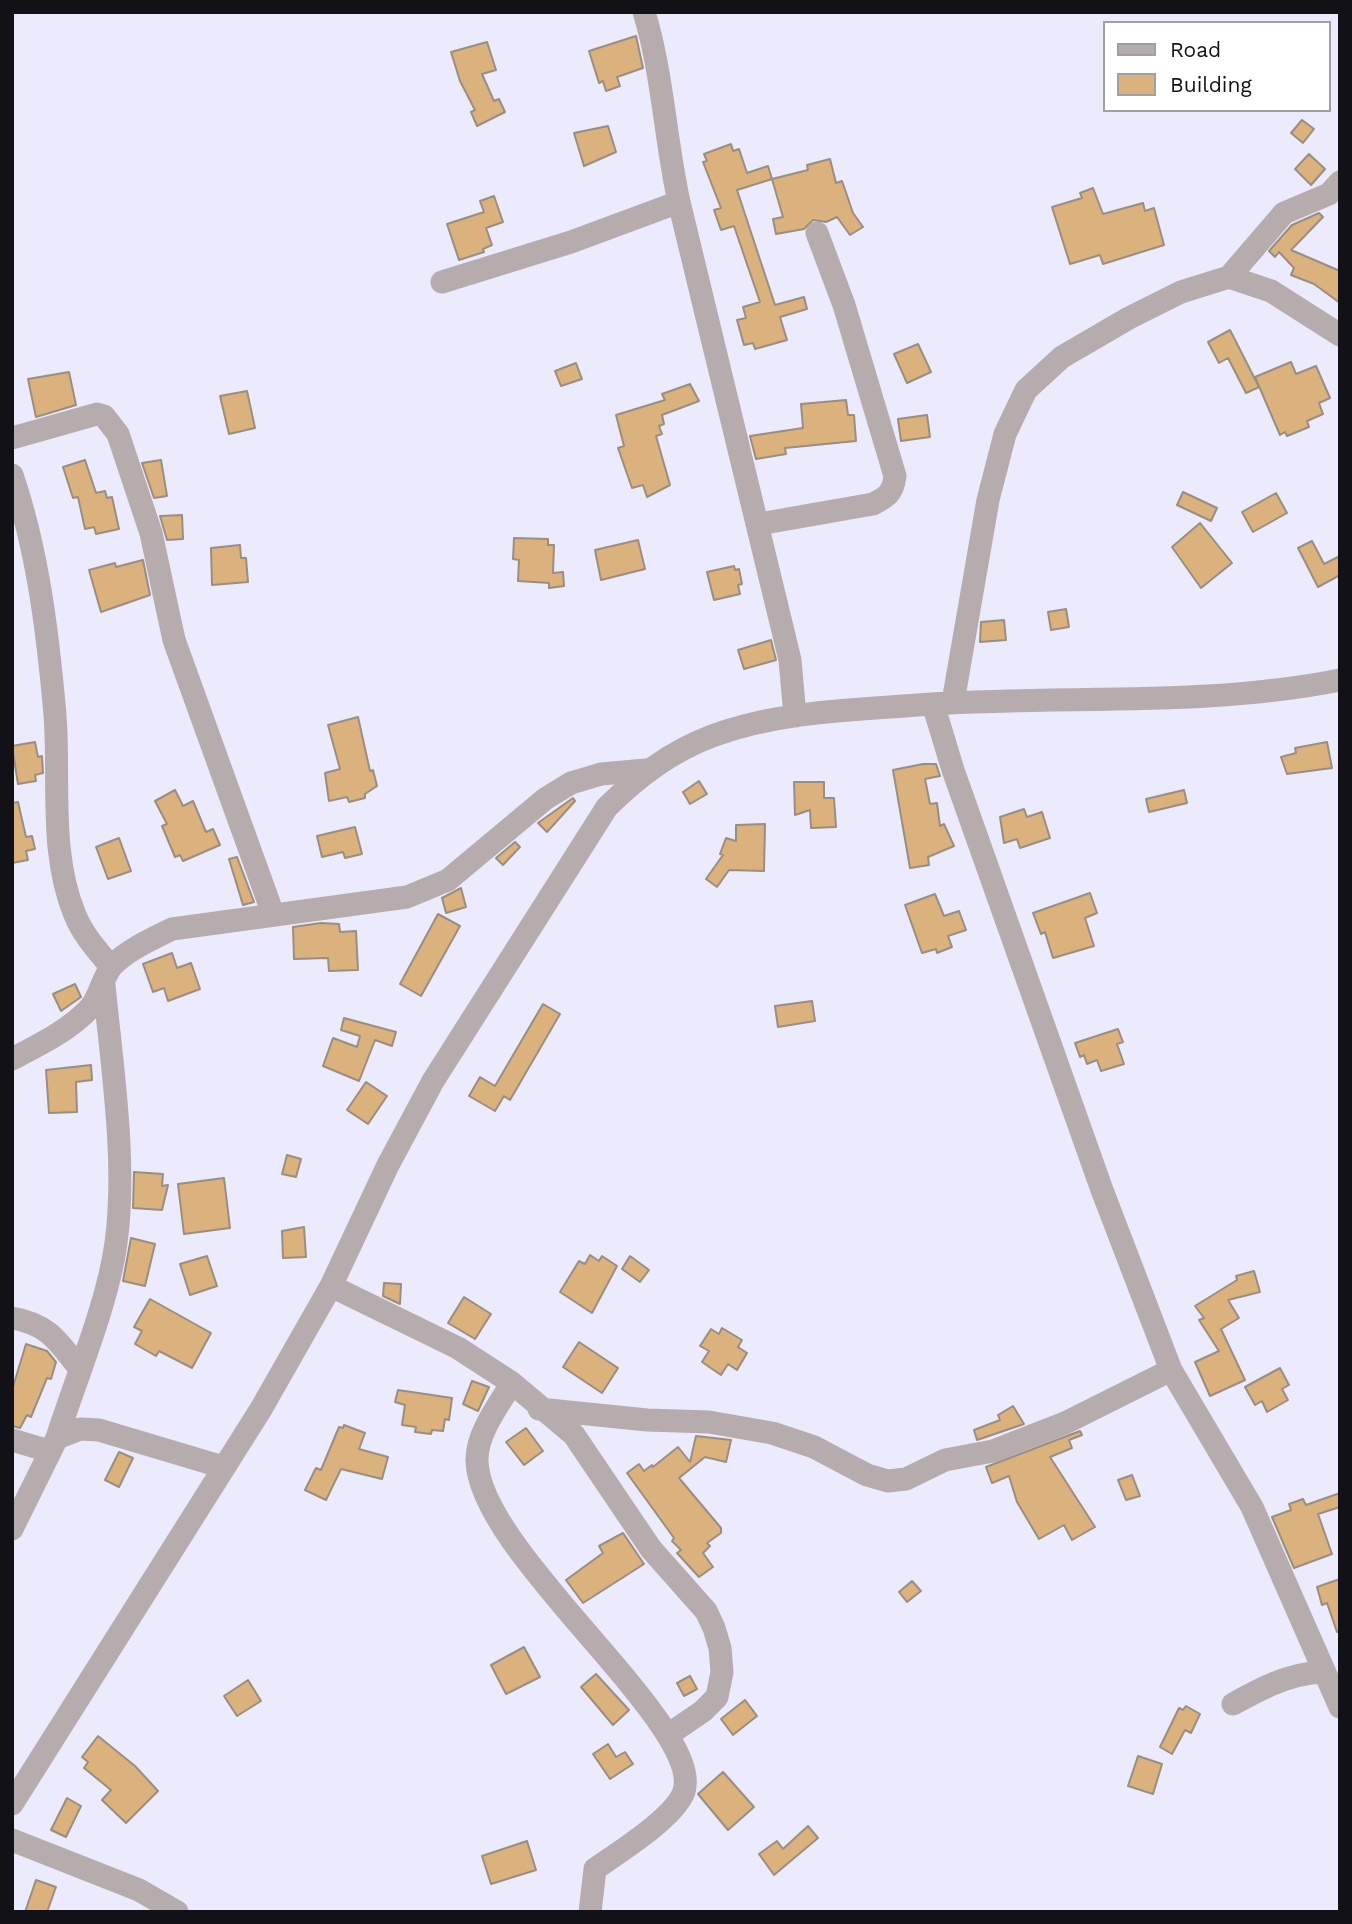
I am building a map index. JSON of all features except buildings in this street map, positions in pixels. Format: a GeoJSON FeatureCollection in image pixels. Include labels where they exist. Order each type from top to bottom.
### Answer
{"type":"FeatureCollection","features":[{"type":"Feature","properties":{"kind":"street"},"geometry":{"type":"LineString","coordinates":[[644,12],[655,49],[666,141],[678,202],[744,481],[759,524],[790,660],[795,716]]}},
{"type":"Feature","properties":{"kind":"street"},"geometry":{"type":"LineString","coordinates":[[1340,182],[1328,194],[1284,213],[1229,277],[1181,292],[1129,318],[1062,357],[1026,390],[1005,435],[943,703],[971,821],[1102,1190],[1171,1370],[1252,1507],[1322,1672],[1340,1707]]}},
{"type":"Feature","properties":{"kind":"street"},"geometry":{"type":"LineString","coordinates":[[442,282],[571,242],[678,202]]}},
{"type":"Feature","properties":{"kind":"street"},"geometry":{"type":"LineString","coordinates":[[759,524],[873,505],[886,498],[894,489],[895,476],[844,305],[817,233]]}},
{"type":"Feature","properties":{"kind":"street"},"geometry":{"type":"LineString","coordinates":[[1229,277],[1271,291],[1340,335]]}},
{"type":"Feature","properties":{"kind":"street"},"geometry":{"type":"LineString","coordinates":[[12,438],[97,414],[104,416],[118,434],[151,533],[174,640],[273,914]]}},
{"type":"Feature","properties":{"kind":"street"},"geometry":{"type":"LineString","coordinates":[[12,475],[33,547],[53,694],[57,744],[57,811],[65,881],[75,915],[108,976],[118,1219],[110,1275],[79,1368],[53,1444],[12,1529]]}},
{"type":"Feature","properties":{"kind":"street"},"geometry":{"type":"LineString","coordinates":[[12,1804],[261,1409],[331,1286],[388,1165],[433,1081],[607,807],[646,771],[712,736],[795,716],[865,707],[943,703],[1222,698],[1281,692],[1340,680]]}},
{"type":"Feature","properties":{"kind":"street"},"geometry":{"type":"LineString","coordinates":[[12,1059],[52,1038],[88,1010],[108,976],[145,943],[172,929],[273,914],[352,907],[407,897],[448,880],[545,799],[571,783],[601,774],[646,771]]}},
{"type":"Feature","properties":{"kind":"street"},"geometry":{"type":"LineString","coordinates":[[331,1286],[458,1348],[512,1383],[540,1409],[575,1435],[651,1549],[706,1611],[714,1628],[720,1648],[722,1671],[717,1697],[703,1712],[668,1735]]}},
{"type":"Feature","properties":{"kind":"street"},"geometry":{"type":"LineString","coordinates":[[12,1318],[34,1321],[49,1332],[79,1368]]}},
{"type":"Feature","properties":{"kind":"street"},"geometry":{"type":"LineString","coordinates":[[540,1409],[647,1420],[709,1422],[772,1433],[814,1447],[867,1475],[888,1481],[906,1479],[945,1460],[993,1451],[1065,1423],[1171,1370]]}},
{"type":"Feature","properties":{"kind":"street"},"geometry":{"type":"LineString","coordinates":[[512,1383],[490,1418],[477,1455],[478,1476],[488,1505],[570,1615],[614,1665],[668,1735],[683,1768],[684,1792],[666,1815],[595,1870],[590,1912]]}},
{"type":"Feature","properties":{"kind":"street"},"geometry":{"type":"LineString","coordinates":[[12,1440],[53,1444],[80,1430],[99,1430],[223,1467]]}},
{"type":"Feature","properties":{"kind":"street"},"geometry":{"type":"LineString","coordinates":[[1233,1704],[1268,1684],[1300,1673],[1322,1672]]}},
{"type":"Feature","properties":{"kind":"street"},"geometry":{"type":"LineString","coordinates":[[12,1840],[139,1890],[177,1912]]}}]}
